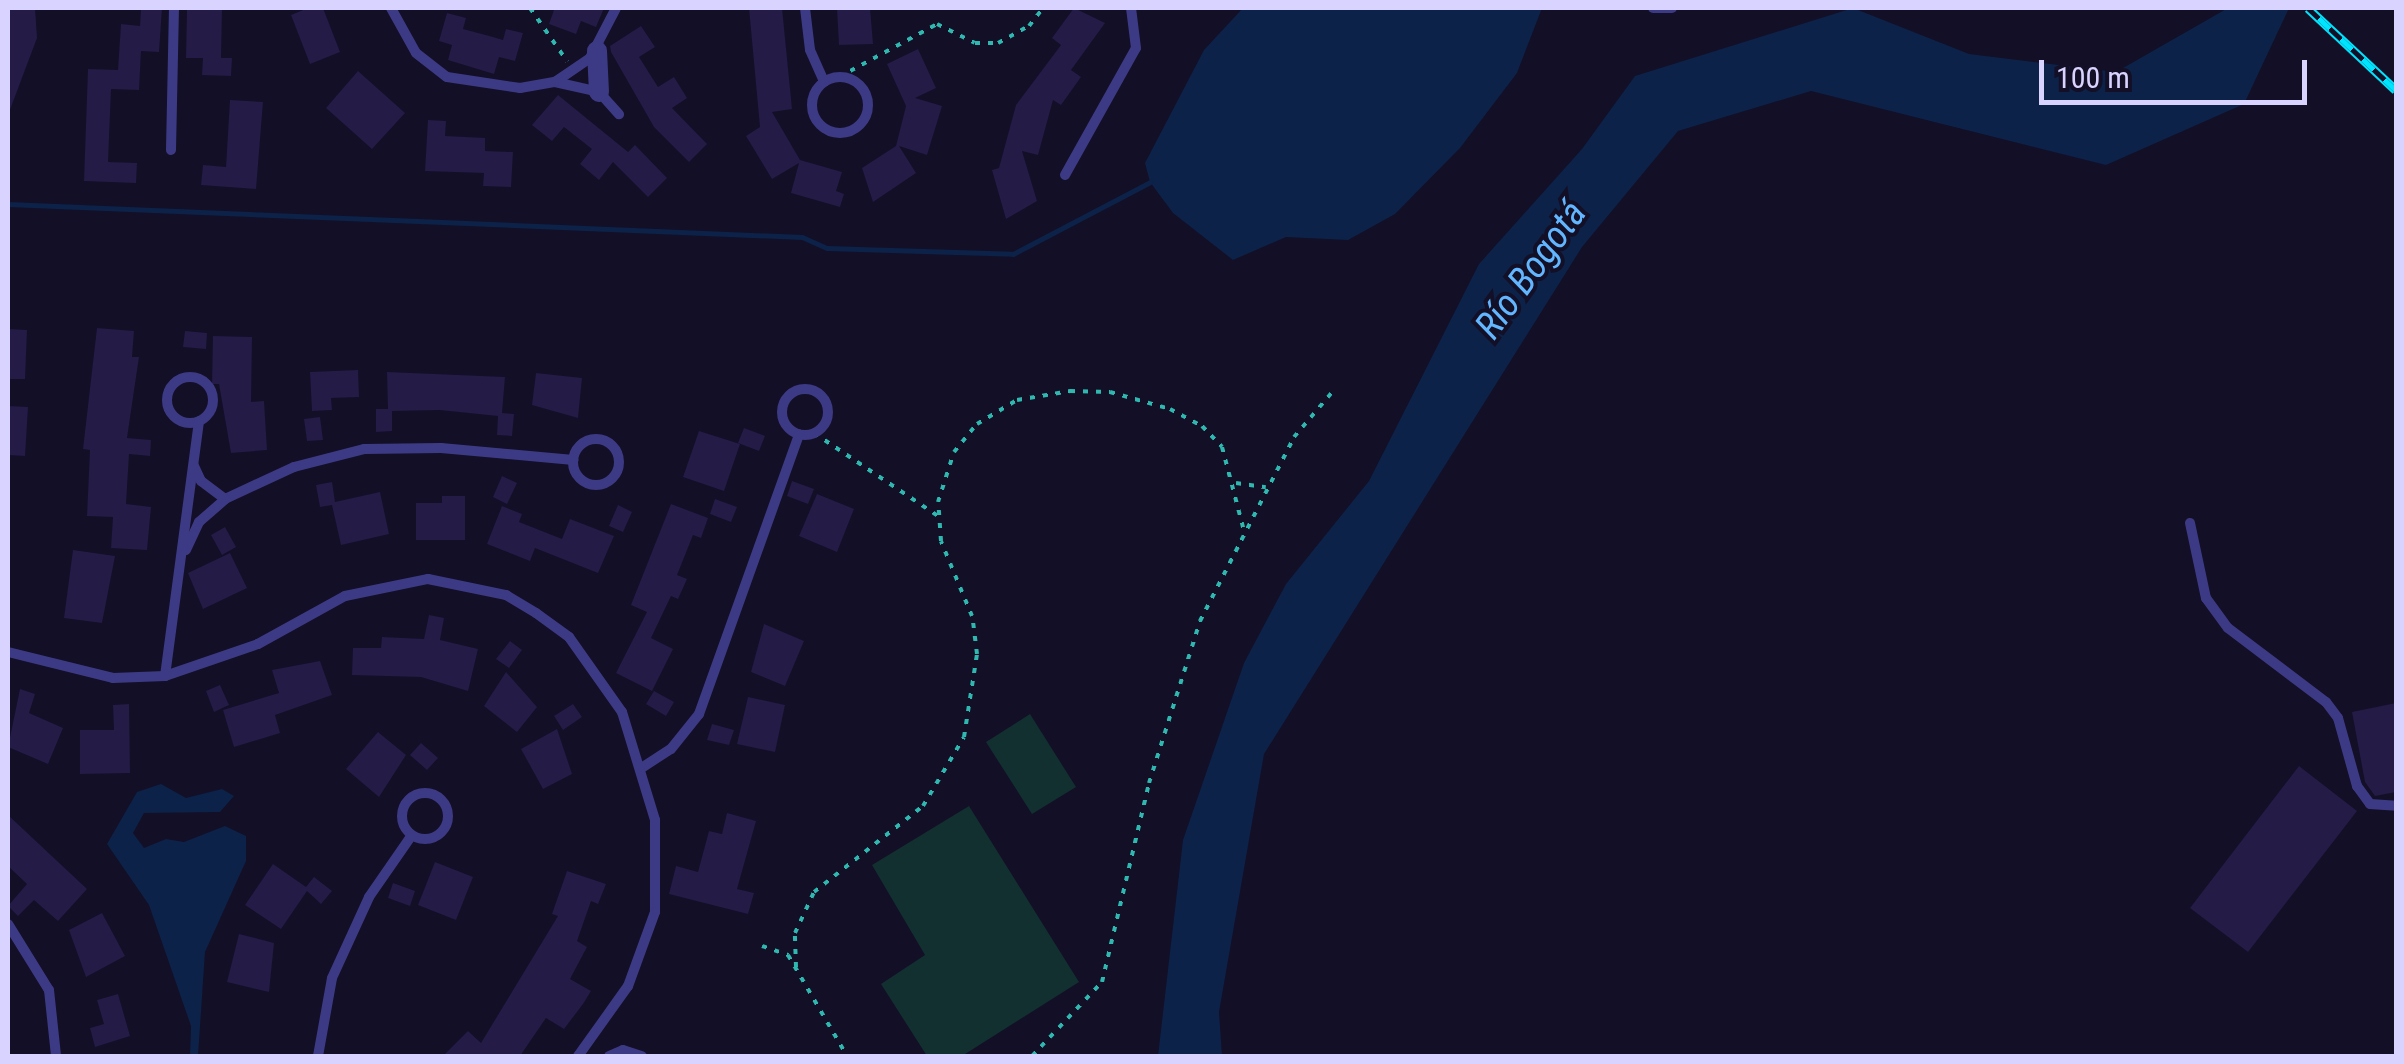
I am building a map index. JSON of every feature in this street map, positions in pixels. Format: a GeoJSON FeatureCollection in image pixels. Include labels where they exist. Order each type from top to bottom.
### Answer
{"type":"FeatureCollection","features":[{"type":"Feature","properties":{"kind":"street"},"geometry":{"type":"LineString","coordinates":[[596,50],[599,92]]}},
{"type":"Feature","properties":{"kind":"lane"},"geometry":{"type":"LineString","coordinates":[[171,150],[174,8]]}},
{"type":"Feature","properties":{"kind":"lane"},"geometry":{"type":"LineString","coordinates":[[391,8],[416,53],[447,77],[520,88],[555,82],[599,92],[619,114]]}},
{"type":"Feature","properties":{"kind":"lane"},"geometry":{"type":"LineString","coordinates":[[555,82],[596,50],[616,8]]}},
{"type":"Feature","properties":{"kind":"lane"},"geometry":{"type":"LineString","coordinates":[[805,8],[810,50],[824,82]]}},
{"type":"Feature","properties":{"kind":"lane"},"geometry":{"type":"LineString","coordinates":[[1064,175],[1136,48],[1131,8]]}},
{"type":"Feature","properties":{"kind":"lane"},"geometry":{"type":"LineString","coordinates":[[1654,8],[1672,8]]}},
{"type":"Feature","properties":{"kind":"lane"},"geometry":{"type":"LineString","coordinates":[[839,77],[861,86],[868,102],[852,130],[828,130],[816,118],[812,102],[824,82],[839,77]]}},
{"type":"Feature","properties":{"kind":"lane"},"geometry":{"type":"LineString","coordinates":[[165,676],[199,421],[212,405],[211,390],[201,380],[180,380],[169,390],[168,406],[184,422],[199,421]]}},
{"type":"Feature","properties":{"kind":"lane"},"geometry":{"type":"LineString","coordinates":[[802,389],[822,396],[828,409],[814,432],[799,434],[786,424],[782,410],[802,389]]}},
{"type":"Feature","properties":{"kind":"lane"},"geometry":{"type":"LineString","coordinates":[[643,766],[671,749],[699,714],[799,434]]}},
{"type":"Feature","properties":{"kind":"lane"},"geometry":{"type":"LineString","coordinates":[[600,440],[612,446],[618,467],[605,483],[590,484],[577,475],[573,460],[580,446],[600,440]]}},
{"type":"Feature","properties":{"kind":"lane"},"geometry":{"type":"LineString","coordinates":[[179,570],[199,522],[226,498],[294,468],[364,449],[441,448],[573,460]]}},
{"type":"Feature","properties":{"kind":"lane"},"geometry":{"type":"LineString","coordinates":[[194,464],[201,481],[226,498]]}},
{"type":"Feature","properties":{"kind":"lane"},"geometry":{"type":"LineString","coordinates":[[2190,522],[2206,598],[2228,628],[2326,702],[2338,718],[2357,786],[2370,804],[2396,806]]}},
{"type":"Feature","properties":{"kind":"lane"},"geometry":{"type":"LineString","coordinates":[[8,652],[112,678],[165,676],[258,644],[345,596],[387,583],[470,584],[506,595],[569,637],[622,712],[643,766],[655,820],[655,912],[628,986],[594,1041],[578,1056]]}},
{"type":"Feature","properties":{"kind":"lane"},"geometry":{"type":"LineString","coordinates":[[415,796],[436,796],[448,814],[444,828],[426,839],[412,834],[403,822],[404,806],[415,796]]}},
{"type":"Feature","properties":{"kind":"lane"},"geometry":{"type":"LineString","coordinates":[[318,1056],[332,978],[369,898],[412,834]]}},
{"type":"Feature","properties":{"kind":"lane"},"geometry":{"type":"LineString","coordinates":[[8,924],[48,990],[56,1056]]}},
{"type":"Feature","properties":{"kind":"lane"},"geometry":{"type":"LineString","coordinates":[[594,1041],[609,1056],[622,1050],[642,1056]]}},
{"type":"Feature","properties":{"kind":"path"},"geometry":{"type":"LineString","coordinates":[[530,8],[574,70]]}},
{"type":"Feature","properties":{"kind":"path"},"geometry":{"type":"LineString","coordinates":[[839,77],[937,24],[975,43],[998,43],[1029,26],[1043,8]]}},
{"type":"Feature","properties":{"kind":"path"},"geometry":{"type":"LineString","coordinates":[[1032,1056],[1102,982],[1171,706],[1200,621],[1244,530],[1305,421],[1334,390]]}},
{"type":"Feature","properties":{"kind":"path"},"geometry":{"type":"LineString","coordinates":[[796,967],[795,933],[814,892],[923,806],[964,737],[977,654],[972,616],[938,516],[948,464],[977,424],[1017,400],[1070,391],[1123,394],[1192,419],[1222,447],[1236,484],[1244,530]]}},
{"type":"Feature","properties":{"kind":"path"},"geometry":{"type":"LineString","coordinates":[[814,432],[938,516]]}},
{"type":"Feature","properties":{"kind":"path"},"geometry":{"type":"LineString","coordinates":[[1236,484],[1268,487]]}},
{"type":"Feature","properties":{"kind":"path"},"geometry":{"type":"LineString","coordinates":[[762,946],[784,952],[796,967],[847,1056]]}},
{"type":"Feature","properties":{"kind":"green space"},"geometry":{"type":"Polygon","coordinates":[[[1030,714],[1076,787],[1032,814],[986,742],[1030,714]]]}},
{"type":"Feature","properties":{"kind":"green space"},"geometry":{"type":"Polygon","coordinates":[[[969,806],[1079,982],[962,1056],[927,1056],[881,984],[925,955],[872,865],[969,806]]]}},
{"type":"Feature","properties":{"kind":"water"},"geometry":{"type":"Polygon","coordinates":[[[1243,8],[1542,8],[1517,73],[1460,148],[1395,214],[1348,240],[1286,237],[1233,260],[1173,213],[1150,182],[1145,163],[1204,50],[1243,8]]]}},
{"type":"Feature","properties":{"kind":"water","name":"Río Bogotá"},"geometry":{"type":"Polygon","coordinates":[[[1853,8],[1969,54],[2116,72],[2228,8],[2289,8],[2244,104],[2106,165],[1811,91],[1678,131],[1582,247],[1264,754],[1219,1012],[1222,1056],[1158,1056],[1183,840],[1244,663],[1286,584],[1369,481],[1479,264],[1582,149],[1635,76],[1853,8]]]}},
{"type":"Feature","properties":{"kind":"water"},"geometry":{"type":"Polygon","coordinates":[[[161,784],[186,798],[222,789],[234,796],[220,812],[144,813],[133,833],[144,848],[166,839],[184,842],[225,826],[246,836],[246,861],[205,952],[198,1056],[190,1056],[191,1026],[149,905],[107,844],[137,792],[161,784]]]}},
{"type":"Feature","properties":{"kind":"building"},"geometry":{"type":"Polygon","coordinates":[[[35,8],[37,38],[8,115],[8,9],[35,8]]]}},
{"type":"Feature","properties":{"kind":"building"},"geometry":{"type":"Polygon","coordinates":[[[141,8],[162,8],[159,52],[141,51],[139,90],[111,89],[108,162],[137,163],[136,183],[84,181],[88,69],[118,70],[121,24],[140,26],[141,8]]]}},
{"type":"Feature","properties":{"kind":"building"},"geometry":{"type":"Polygon","coordinates":[[[222,8],[221,58],[232,58],[231,76],[202,75],[203,58],[186,58],[187,10],[222,8]]]}},
{"type":"Feature","properties":{"kind":"building"},"geometry":{"type":"Polygon","coordinates":[[[308,8],[323,8],[340,52],[310,64],[291,15],[308,8]]]}},
{"type":"Feature","properties":{"kind":"building"},"geometry":{"type":"Polygon","coordinates":[[[549,8],[604,8],[596,27],[581,21],[576,34],[549,24],[554,10],[549,8]]]}},
{"type":"Feature","properties":{"kind":"building"},"geometry":{"type":"Polygon","coordinates":[[[749,8],[782,8],[792,109],[772,112],[800,160],[842,172],[836,191],[844,194],[840,207],[791,193],[799,163],[772,179],[746,136],[760,127],[749,8]]]}},
{"type":"Feature","properties":{"kind":"building"},"geometry":{"type":"Polygon","coordinates":[[[837,8],[870,8],[873,44],[839,45],[837,8]]]}},
{"type":"Feature","properties":{"kind":"building"},"geometry":{"type":"Polygon","coordinates":[[[1074,8],[1105,23],[1071,70],[1081,77],[1061,105],[1053,100],[1038,155],[1022,151],[1037,201],[1006,219],[992,170],[999,168],[1016,105],[1061,45],[1052,38],[1074,8]]]}},
{"type":"Feature","properties":{"kind":"building"},"geometry":{"type":"Polygon","coordinates":[[[447,13],[466,18],[463,29],[503,40],[506,29],[523,33],[515,61],[499,57],[494,74],[448,60],[452,45],[439,41],[447,13]]]}},
{"type":"Feature","properties":{"kind":"building"},"geometry":{"type":"Polygon","coordinates":[[[641,26],[655,47],[639,57],[658,87],[674,77],[687,98],[672,108],[707,144],[689,162],[654,127],[611,52],[610,46],[641,26]]]}},
{"type":"Feature","properties":{"kind":"building"},"geometry":{"type":"Polygon","coordinates":[[[918,49],[936,88],[915,98],[942,106],[927,155],[899,146],[916,173],[873,202],[862,168],[896,146],[906,106],[887,64],[918,49]]]}},
{"type":"Feature","properties":{"kind":"building"},"geometry":{"type":"Polygon","coordinates":[[[358,71],[405,113],[372,149],[326,108],[358,71]]]}},
{"type":"Feature","properties":{"kind":"building"},"geometry":{"type":"Polygon","coordinates":[[[558,95],[628,152],[635,145],[667,178],[648,197],[613,162],[599,180],[580,164],[592,149],[564,127],[552,141],[532,125],[558,95]]]}},
{"type":"Feature","properties":{"kind":"building"},"geometry":{"type":"Polygon","coordinates":[[[230,100],[263,102],[256,189],[201,185],[203,165],[226,167],[230,100]]]}},
{"type":"Feature","properties":{"kind":"building"},"geometry":{"type":"Polygon","coordinates":[[[428,120],[446,121],[445,136],[485,138],[485,151],[513,152],[511,187],[483,186],[484,173],[425,171],[428,120]]]}},
{"type":"Feature","properties":{"kind":"building"},"geometry":{"type":"Polygon","coordinates":[[[97,328],[134,331],[132,357],[139,357],[127,438],[151,440],[150,456],[129,454],[126,504],[151,507],[147,550],[111,548],[113,517],[87,516],[90,450],[83,449],[97,328]]]}},
{"type":"Feature","properties":{"kind":"building"},"geometry":{"type":"Polygon","coordinates":[[[8,329],[27,330],[25,379],[8,379],[8,329]]]}},
{"type":"Feature","properties":{"kind":"building"},"geometry":{"type":"Polygon","coordinates":[[[185,331],[207,333],[206,349],[183,347],[185,331]]]}},
{"type":"Feature","properties":{"kind":"building"},"geometry":{"type":"Polygon","coordinates":[[[213,336],[252,337],[251,402],[264,401],[267,450],[231,453],[219,384],[212,384],[213,336]]]}},
{"type":"Feature","properties":{"kind":"building"},"geometry":{"type":"Polygon","coordinates":[[[358,370],[359,397],[331,398],[332,410],[312,411],[310,372],[358,370]]]}},
{"type":"Feature","properties":{"kind":"building"},"geometry":{"type":"Polygon","coordinates":[[[387,372],[505,377],[502,413],[514,414],[512,436],[497,435],[498,416],[440,410],[392,411],[392,431],[376,432],[376,409],[388,409],[387,372]]]}},
{"type":"Feature","properties":{"kind":"building"},"geometry":{"type":"Polygon","coordinates":[[[536,373],[582,378],[578,418],[532,405],[536,373]]]}},
{"type":"Feature","properties":{"kind":"building"},"geometry":{"type":"Polygon","coordinates":[[[8,406],[28,407],[25,456],[8,455],[8,406]]]}},
{"type":"Feature","properties":{"kind":"building"},"geometry":{"type":"Polygon","coordinates":[[[320,417],[323,440],[307,441],[304,419],[320,417]]]}},
{"type":"Feature","properties":{"kind":"building"},"geometry":{"type":"Polygon","coordinates":[[[744,428],[765,436],[759,451],[738,443],[744,428]]]}},
{"type":"Feature","properties":{"kind":"building"},"geometry":{"type":"Polygon","coordinates":[[[699,431],[740,444],[724,491],[683,477],[699,431]]]}},
{"type":"Feature","properties":{"kind":"building"},"geometry":{"type":"Polygon","coordinates":[[[502,476],[517,483],[507,504],[493,497],[502,476]]]}},
{"type":"Feature","properties":{"kind":"building"},"geometry":{"type":"Polygon","coordinates":[[[792,481],[814,489],[808,504],[787,496],[792,481]]]}},
{"type":"Feature","properties":{"kind":"building"},"geometry":{"type":"Polygon","coordinates":[[[332,482],[335,502],[380,492],[389,534],[341,545],[332,505],[320,507],[316,485],[332,482]]]}},
{"type":"Feature","properties":{"kind":"building"},"geometry":{"type":"Polygon","coordinates":[[[817,494],[854,509],[837,552],[799,536],[817,494]]]}},
{"type":"Feature","properties":{"kind":"building"},"geometry":{"type":"Polygon","coordinates":[[[442,496],[465,496],[465,540],[416,540],[416,503],[442,503],[442,496]]]}},
{"type":"Feature","properties":{"kind":"building"},"geometry":{"type":"Polygon","coordinates":[[[715,499],[737,507],[731,522],[710,514],[715,499]]]}},
{"type":"Feature","properties":{"kind":"building"},"geometry":{"type":"Polygon","coordinates":[[[671,504],[708,518],[701,538],[693,535],[677,575],[687,579],[678,599],[671,596],[651,638],[673,649],[652,691],[616,673],[647,612],[631,605],[671,504]]]}},
{"type":"Feature","properties":{"kind":"building"},"geometry":{"type":"Polygon","coordinates":[[[618,505],[632,512],[623,532],[609,526],[618,505]]]}},
{"type":"Feature","properties":{"kind":"building"},"geometry":{"type":"Polygon","coordinates":[[[502,506],[522,514],[519,522],[562,539],[570,519],[614,536],[598,573],[535,548],[530,561],[487,544],[502,506]]]}},
{"type":"Feature","properties":{"kind":"building"},"geometry":{"type":"Polygon","coordinates":[[[225,527],[236,547],[222,555],[211,535],[225,527]]]}},
{"type":"Feature","properties":{"kind":"building"},"geometry":{"type":"Polygon","coordinates":[[[73,550],[115,556],[102,623],[64,618],[73,550]]]}},
{"type":"Feature","properties":{"kind":"building"},"geometry":{"type":"Polygon","coordinates":[[[230,553],[247,588],[203,609],[188,573],[230,553]]]}},
{"type":"Feature","properties":{"kind":"building"},"geometry":{"type":"Polygon","coordinates":[[[429,615],[444,618],[440,640],[478,649],[468,691],[421,677],[352,675],[353,648],[381,648],[382,637],[424,639],[429,615]]]}},
{"type":"Feature","properties":{"kind":"building"},"geometry":{"type":"Polygon","coordinates":[[[764,624],[804,641],[785,686],[751,672],[764,624]]]}},
{"type":"Feature","properties":{"kind":"building"},"geometry":{"type":"Polygon","coordinates":[[[510,641],[522,650],[509,668],[496,659],[510,641]]]}},
{"type":"Feature","properties":{"kind":"building"},"geometry":{"type":"Polygon","coordinates":[[[320,661],[332,695],[275,715],[280,733],[234,747],[223,710],[279,693],[272,670],[320,661]]]}},
{"type":"Feature","properties":{"kind":"building"},"geometry":{"type":"Polygon","coordinates":[[[506,672],[537,707],[517,732],[484,706],[506,672]]]}},
{"type":"Feature","properties":{"kind":"building"},"geometry":{"type":"Polygon","coordinates":[[[220,685],[229,705],[214,712],[206,691],[220,685]]]}},
{"type":"Feature","properties":{"kind":"building"},"geometry":{"type":"Polygon","coordinates":[[[20,689],[35,694],[29,713],[63,728],[48,764],[8,747],[20,689]]]}},
{"type":"Feature","properties":{"kind":"building"},"geometry":{"type":"Polygon","coordinates":[[[654,691],[674,702],[666,716],[646,704],[654,691]]]}},
{"type":"Feature","properties":{"kind":"building"},"geometry":{"type":"Polygon","coordinates":[[[748,697],[785,705],[775,752],[737,744],[748,697]]]}},
{"type":"Feature","properties":{"kind":"building"},"geometry":{"type":"Polygon","coordinates":[[[2396,703],[2396,792],[2375,796],[2365,782],[2352,712],[2396,703]]]}},
{"type":"Feature","properties":{"kind":"building"},"geometry":{"type":"Polygon","coordinates":[[[129,704],[130,773],[80,774],[80,730],[114,730],[113,705],[129,704]]]}},
{"type":"Feature","properties":{"kind":"building"},"geometry":{"type":"Polygon","coordinates":[[[573,704],[582,717],[563,730],[554,716],[573,704]]]}},
{"type":"Feature","properties":{"kind":"building"},"geometry":{"type":"Polygon","coordinates":[[[712,724],[734,730],[729,745],[707,740],[712,724]]]}},
{"type":"Feature","properties":{"kind":"building"},"geometry":{"type":"Polygon","coordinates":[[[557,729],[572,774],[543,789],[521,749],[557,729]]]}},
{"type":"Feature","properties":{"kind":"building"},"geometry":{"type":"Polygon","coordinates":[[[378,732],[406,755],[379,797],[346,769],[378,732]]]}},
{"type":"Feature","properties":{"kind":"building"},"geometry":{"type":"Polygon","coordinates":[[[421,743],[438,758],[427,770],[410,755],[421,743]]]}},
{"type":"Feature","properties":{"kind":"building"},"geometry":{"type":"Polygon","coordinates":[[[2299,766],[2357,811],[2248,952],[2190,908],[2299,766]]]}},
{"type":"Feature","properties":{"kind":"building"},"geometry":{"type":"Polygon","coordinates":[[[727,813],[756,821],[737,889],[754,893],[748,914],[669,894],[676,866],[698,872],[709,831],[722,834],[727,813]]]}},
{"type":"Feature","properties":{"kind":"building"},"geometry":{"type":"Polygon","coordinates":[[[8,815],[87,889],[58,921],[34,900],[18,916],[8,906],[27,884],[8,866],[8,815]]]}},
{"type":"Feature","properties":{"kind":"building"},"geometry":{"type":"Polygon","coordinates":[[[435,862],[473,877],[456,920],[418,905],[435,862]]]}},
{"type":"Feature","properties":{"kind":"building"},"geometry":{"type":"Polygon","coordinates":[[[273,864],[306,887],[314,877],[332,891],[321,904],[307,891],[281,929],[245,905],[273,864]]]}},
{"type":"Feature","properties":{"kind":"building"},"geometry":{"type":"Polygon","coordinates":[[[567,871],[606,884],[598,904],[591,901],[577,941],[587,947],[570,979],[591,991],[583,1004],[564,1029],[546,1018],[520,1056],[443,1056],[468,1031],[481,1043],[558,916],[552,914],[567,871]]]}},
{"type":"Feature","properties":{"kind":"building"},"geometry":{"type":"Polygon","coordinates":[[[393,883],[415,891],[410,906],[388,898],[393,883]]]}},
{"type":"Feature","properties":{"kind":"building"},"geometry":{"type":"Polygon","coordinates":[[[102,913],[125,956],[86,977],[69,930],[102,913]]]}},
{"type":"Feature","properties":{"kind":"building"},"geometry":{"type":"Polygon","coordinates":[[[239,934],[274,943],[269,992],[227,982],[239,934]]]}},
{"type":"Feature","properties":{"kind":"building"},"geometry":{"type":"Polygon","coordinates":[[[118,994],[130,1036],[95,1047],[90,1028],[104,1024],[97,1000],[118,994]]]}},
{"type":"Feature","properties":{"kind":"waterway"},"geometry":{"type":"LineString","coordinates":[[8,204],[802,237],[827,248],[1013,254],[1150,182]]}},
{"type":"Feature","properties":{"kind":"railway"},"geometry":{"type":"LineString","coordinates":[[2308,8],[2396,90]]}}]}
